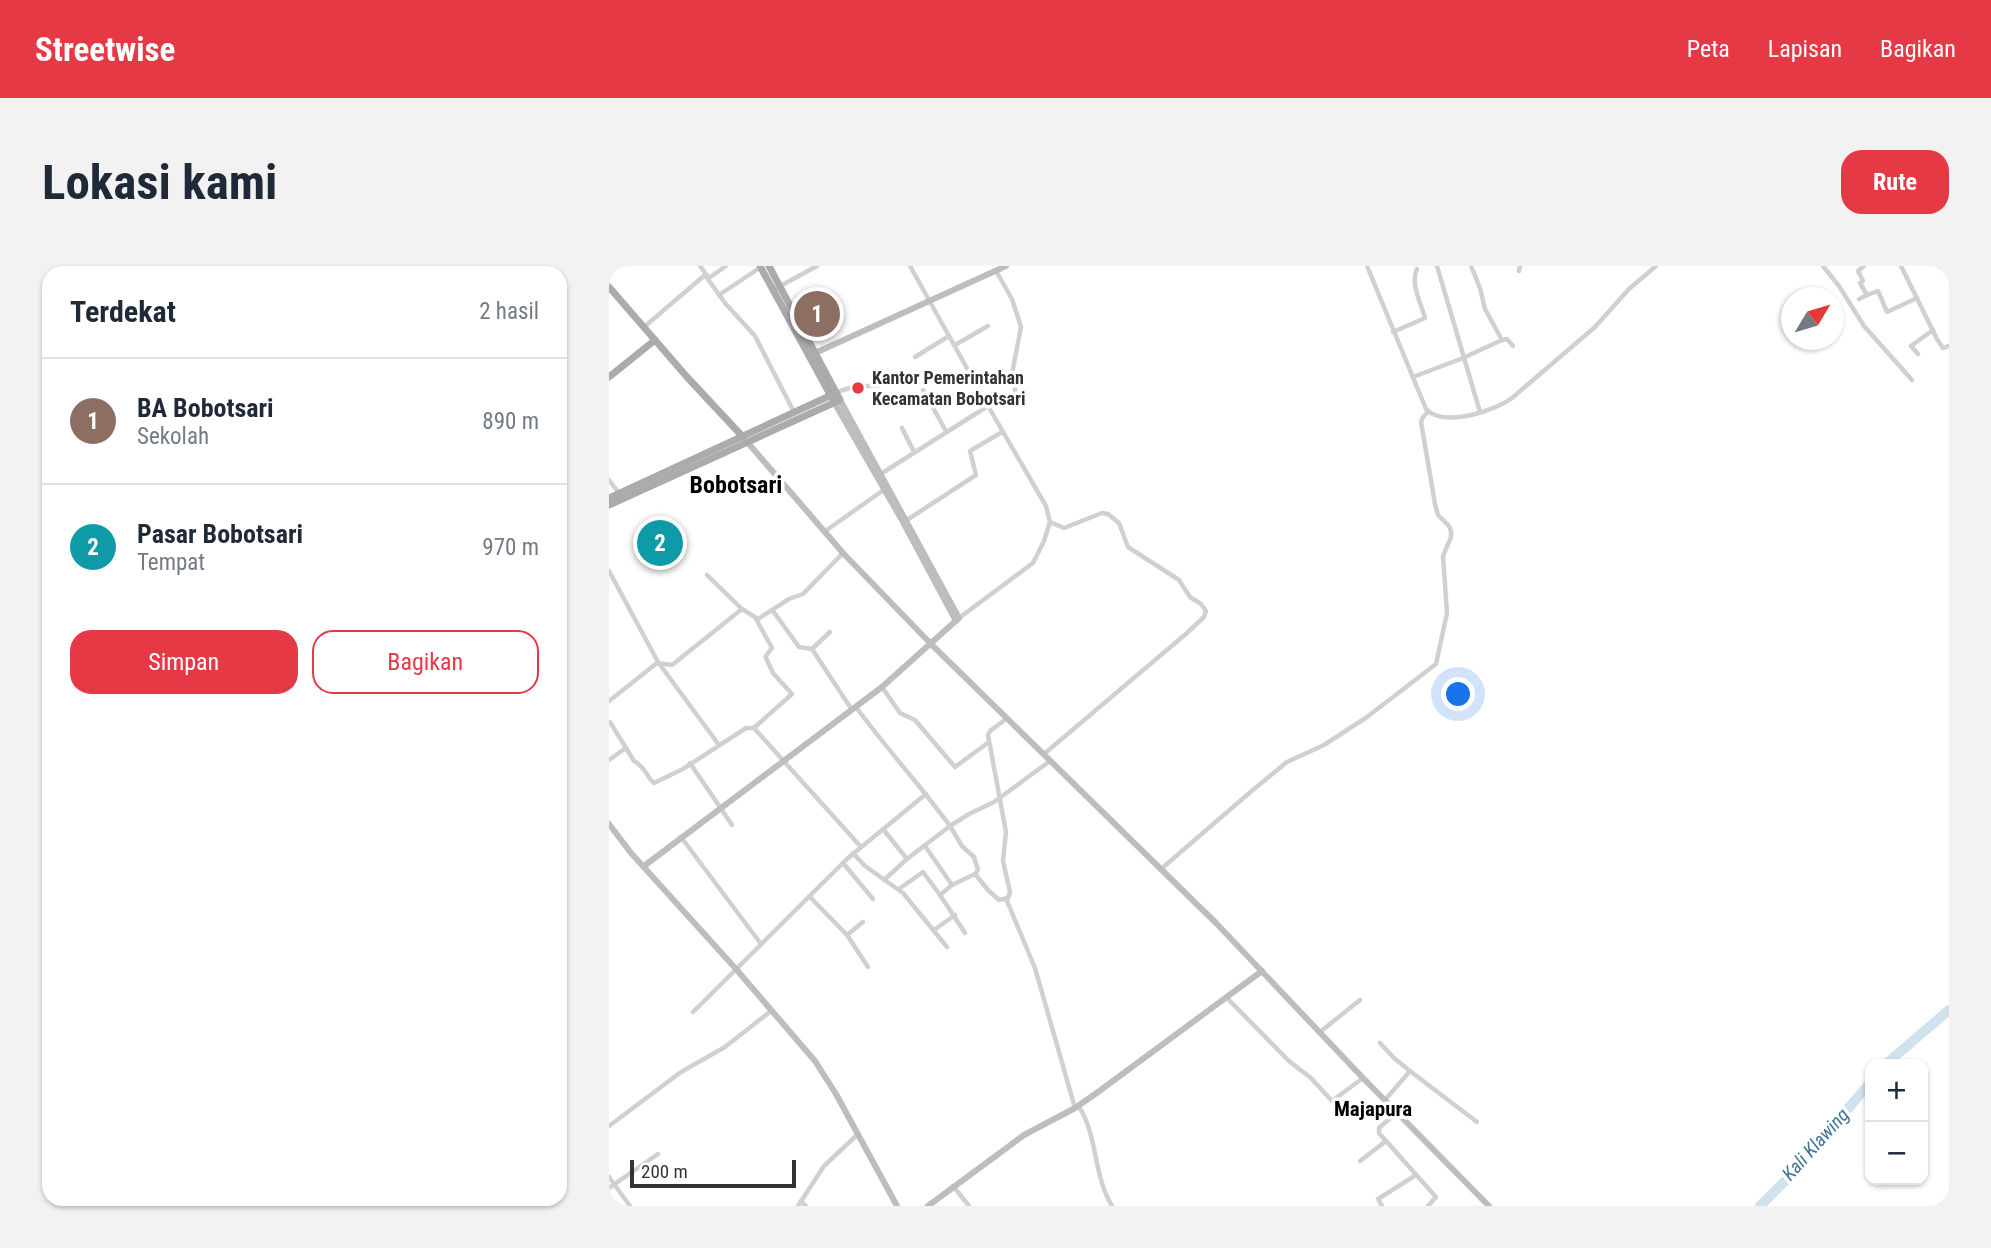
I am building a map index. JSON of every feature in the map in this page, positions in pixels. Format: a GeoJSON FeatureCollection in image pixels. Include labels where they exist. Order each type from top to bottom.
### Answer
{"type":"FeatureCollection","features":[{"type":"Feature","properties":{"kind":"main road"},"geometry":{"type":"LineString","coordinates":[[763,266],[835,397]]}},
{"type":"Feature","properties":{"kind":"main road"},"geometry":{"type":"LineString","coordinates":[[609,287],[748,443]]}},
{"type":"Feature","properties":{"kind":"main road"},"geometry":{"type":"LineString","coordinates":[[609,377],[655,340]]}},
{"type":"Feature","properties":{"kind":"main road"},"geometry":{"type":"LineString","coordinates":[[609,498],[794,412],[835,397]]}},
{"type":"Feature","properties":{"kind":"main road"},"geometry":{"type":"LineString","coordinates":[[609,505],[748,443],[835,397]]}},
{"type":"Feature","properties":{"kind":"street"},"geometry":{"type":"LineString","coordinates":[[700,266],[719,295],[755,336],[794,412]]}},
{"type":"Feature","properties":{"kind":"street"},"geometry":{"type":"LineString","coordinates":[[644,327],[707,276],[726,266]]}},
{"type":"Feature","properties":{"kind":"street"},"geometry":{"type":"LineString","coordinates":[[719,295],[763,266]]}},
{"type":"Feature","properties":{"kind":"street"},"geometry":{"type":"LineString","coordinates":[[776,288],[817,266]]}},
{"type":"Feature","properties":{"kind":"street"},"geometry":{"type":"LineString","coordinates":[[643,866],[882,687],[958,620],[1033,562],[1044,541],[1050,522],[1046,506],[910,266]]}},
{"type":"Feature","properties":{"kind":"street"},"geometry":{"type":"LineString","coordinates":[[812,354],[1006,266]]}},
{"type":"Feature","properties":{"kind":"street"},"geometry":{"type":"LineString","coordinates":[[1367,266],[1428,412],[1457,417],[1500,405],[1534,380],[1595,327],[1639,278],[1655,266]]}},
{"type":"Feature","properties":{"kind":"street"},"geometry":{"type":"LineString","coordinates":[[1437,266],[1480,412]]}},
{"type":"Feature","properties":{"kind":"street"},"geometry":{"type":"LineString","coordinates":[[1471,266],[1481,292],[1483,306],[1502,340]]}},
{"type":"Feature","properties":{"kind":"street"},"geometry":{"type":"LineString","coordinates":[[1823,266],[1864,326],[1912,380]]}},
{"type":"Feature","properties":{"kind":"street"},"geometry":{"type":"LineString","coordinates":[[1864,266],[1858,271],[1863,281],[1860,283],[1867,295]]}},
{"type":"Feature","properties":{"kind":"street"},"geometry":{"type":"LineString","coordinates":[[1901,266],[1940,344],[1943,348],[1949,346]]}},
{"type":"Feature","properties":{"kind":"street"},"geometry":{"type":"LineString","coordinates":[[1393,332],[1425,318],[1415,281],[1414,273],[1417,269]]}},
{"type":"Feature","properties":{"kind":"street"},"geometry":{"type":"LineString","coordinates":[[996,271],[1012,299],[1021,327],[1012,374],[1016,394]]}},
{"type":"Feature","properties":{"kind":"street"},"geometry":{"type":"LineString","coordinates":[[1859,299],[1878,290],[1887,312],[1917,298]]}},
{"type":"Feature","properties":{"kind":"street"},"geometry":{"type":"LineString","coordinates":[[955,345],[988,326]]}},
{"type":"Feature","properties":{"kind":"street"},"geometry":{"type":"LineString","coordinates":[[1918,354],[1911,346],[1933,330]]}},
{"type":"Feature","properties":{"kind":"street"},"geometry":{"type":"LineString","coordinates":[[915,357],[950,336]]}},
{"type":"Feature","properties":{"kind":"street"},"geometry":{"type":"LineString","coordinates":[[1413,377],[1502,340],[1507,339],[1513,346]]}},
{"type":"Feature","properties":{"kind":"street"},"geometry":{"type":"LineString","coordinates":[[906,374],[877,387],[856,386],[835,397],[907,520],[958,620]]}},
{"type":"Feature","properties":{"kind":"street"},"geometry":{"type":"LineString","coordinates":[[923,390],[946,431]]}},
{"type":"Feature","properties":{"kind":"street"},"geometry":{"type":"LineString","coordinates":[[879,475],[988,406]]}},
{"type":"Feature","properties":{"kind":"street"},"geometry":{"type":"LineString","coordinates":[[1161,869],[1287,762],[1324,745],[1367,717],[1436,664],[1447,613],[1443,556],[1451,531],[1437,514],[1434,504],[1421,422],[1428,412]]}},
{"type":"Feature","properties":{"kind":"street"},"geometry":{"type":"LineString","coordinates":[[902,428],[914,452]]}},
{"type":"Feature","properties":{"kind":"street"},"geometry":{"type":"LineString","coordinates":[[907,520],[976,475],[970,451],[1003,432]]}},
{"type":"Feature","properties":{"kind":"street"},"geometry":{"type":"LineString","coordinates":[[748,443],[843,553],[931,644],[1161,869],[1489,1206]]}},
{"type":"Feature","properties":{"kind":"street"},"geometry":{"type":"LineString","coordinates":[[879,475],[884,489],[958,620]]}},
{"type":"Feature","properties":{"kind":"street"},"geometry":{"type":"LineString","coordinates":[[609,480],[619,493]]}},
{"type":"Feature","properties":{"kind":"street"},"geometry":{"type":"LineString","coordinates":[[824,531],[884,489]]}},
{"type":"Feature","properties":{"kind":"street"},"geometry":{"type":"LineString","coordinates":[[1043,754],[1187,633],[1204,617],[1206,611],[1190,597],[1178,580],[1128,547],[1119,523],[1108,514],[1102,513],[1064,527],[1050,522]]}},
{"type":"Feature","properties":{"kind":"street"},"geometry":{"type":"LineString","coordinates":[[756,619],[762,618],[789,599],[803,594],[843,553]]}},
{"type":"Feature","properties":{"kind":"street"},"geometry":{"type":"LineString","coordinates":[[609,571],[658,662],[719,745]]}},
{"type":"Feature","properties":{"kind":"street"},"geometry":{"type":"LineString","coordinates":[[707,575],[756,619],[771,646],[766,659],[773,673],[792,694],[754,729]]}},
{"type":"Feature","properties":{"kind":"street"},"geometry":{"type":"LineString","coordinates":[[658,662],[672,665],[742,609]]}},
{"type":"Feature","properties":{"kind":"street"},"geometry":{"type":"LineString","coordinates":[[773,611],[799,647],[812,649],[854,708],[926,794],[962,846],[977,862],[978,870],[975,874],[952,885],[940,895]]}},
{"type":"Feature","properties":{"kind":"street"},"geometry":{"type":"LineString","coordinates":[[812,649],[829,632]]}},
{"type":"Feature","properties":{"kind":"street"},"geometry":{"type":"LineString","coordinates":[[609,701],[658,662]]}},
{"type":"Feature","properties":{"kind":"street"},"geometry":{"type":"LineString","coordinates":[[882,687],[903,716],[915,720],[955,767],[989,742]]}},
{"type":"Feature","properties":{"kind":"street"},"geometry":{"type":"LineString","coordinates":[[1006,719],[990,731],[989,742],[1006,832],[1003,861],[1010,892],[1009,907],[1035,968],[1077,1106],[1087,1119],[1103,1187],[1112,1206]]}},
{"type":"Feature","properties":{"kind":"street"},"geometry":{"type":"LineString","coordinates":[[610,722],[634,761],[642,766],[654,783],[746,728],[754,729],[860,847]]}},
{"type":"Feature","properties":{"kind":"street"},"geometry":{"type":"LineString","coordinates":[[609,760],[626,748]]}},
{"type":"Feature","properties":{"kind":"street"},"geometry":{"type":"LineString","coordinates":[[884,880],[950,826],[1000,798],[1050,761]]}},
{"type":"Feature","properties":{"kind":"street"},"geometry":{"type":"LineString","coordinates":[[691,763],[732,825]]}},
{"type":"Feature","properties":{"kind":"street"},"geometry":{"type":"LineString","coordinates":[[693,1012],[853,853],[926,794]]}},
{"type":"Feature","properties":{"kind":"street"},"geometry":{"type":"LineString","coordinates":[[609,824],[815,1061],[897,1206]]}},
{"type":"Feature","properties":{"kind":"street"},"geometry":{"type":"LineString","coordinates":[[883,829],[907,859]]}},
{"type":"Feature","properties":{"kind":"street"},"geometry":{"type":"LineString","coordinates":[[681,837],[761,944]]}},
{"type":"Feature","properties":{"kind":"street"},"geometry":{"type":"LineString","coordinates":[[925,846],[952,885]]}},
{"type":"Feature","properties":{"kind":"street"},"geometry":{"type":"LineString","coordinates":[[853,853],[865,866],[899,890],[947,947]]}},
{"type":"Feature","properties":{"kind":"street"},"geometry":{"type":"LineString","coordinates":[[843,863],[873,899]]}},
{"type":"Feature","properties":{"kind":"street"},"geometry":{"type":"LineString","coordinates":[[899,890],[923,872],[965,933]]}},
{"type":"Feature","properties":{"kind":"street"},"geometry":{"type":"LineString","coordinates":[[975,874],[999,900],[1008,898]]}},
{"type":"Feature","properties":{"kind":"street"},"geometry":{"type":"LineString","coordinates":[[809,896],[847,935],[868,967]]}},
{"type":"Feature","properties":{"kind":"street"},"geometry":{"type":"LineString","coordinates":[[935,930],[955,915]]}},
{"type":"Feature","properties":{"kind":"street"},"geometry":{"type":"LineString","coordinates":[[847,935],[863,922]]}},
{"type":"Feature","properties":{"kind":"street"},"geometry":{"type":"LineString","coordinates":[[928,1206],[1024,1135],[1077,1106],[1262,971]]}},
{"type":"Feature","properties":{"kind":"street"},"geometry":{"type":"LineString","coordinates":[[1226,997],[1332,1101],[1363,1078]]}},
{"type":"Feature","properties":{"kind":"street"},"geometry":{"type":"LineString","coordinates":[[1320,1032],[1360,1000]]}},
{"type":"Feature","properties":{"kind":"street"},"geometry":{"type":"LineString","coordinates":[[609,1126],[681,1072],[726,1047],[772,1010]]}},
{"type":"Feature","properties":{"kind":"street"},"geometry":{"type":"LineString","coordinates":[[1380,1043],[1394,1058],[1477,1122]]}},
{"type":"Feature","properties":{"kind":"street"},"geometry":{"type":"LineString","coordinates":[[1385,1100],[1410,1071]]}},
{"type":"Feature","properties":{"kind":"street"},"geometry":{"type":"LineString","coordinates":[[1397,1112],[1379,1128],[1379,1133],[1437,1198],[1427,1206]]}},
{"type":"Feature","properties":{"kind":"street"},"geometry":{"type":"LineString","coordinates":[[806,1206],[800,1203],[824,1166],[858,1134]]}},
{"type":"Feature","properties":{"kind":"street"},"geometry":{"type":"LineString","coordinates":[[1360,1161],[1385,1141]]}},
{"type":"Feature","properties":{"kind":"street"},"geometry":{"type":"LineString","coordinates":[[609,1188],[658,1154]]}},
{"type":"Feature","properties":{"kind":"street"},"geometry":{"type":"LineString","coordinates":[[1382,1206],[1378,1199],[1416,1175]]}},
{"type":"Feature","properties":{"kind":"street"},"geometry":{"type":"LineString","coordinates":[[609,1177],[630,1206]]}},
{"type":"Feature","properties":{"kind":"street"},"geometry":{"type":"LineString","coordinates":[[953,1186],[969,1206]]}},
{"type":"Feature","properties":{"kind":"waterway","name":"Kali Klawing"},"geometry":{"type":"LineString","coordinates":[[1892,1059],[1949,1010]]}},
{"type":"Feature","properties":{"kind":"waterway","name":"Kali Klawing"},"geometry":{"type":"LineString","coordinates":[[1760,1206],[1792,1174],[1865,1089]]}},
{"type":"Feature","properties":{"kind":"place","name":"BA Bobotsari"},"geometry":{"type":"Point","coordinates":[817,314]}},
{"type":"Feature","properties":{"kind":"place","name":"Kantor Pemerintahan Kecamatan Bobotsari"},"geometry":{"type":"Point","coordinates":[858,388]}},
{"type":"Feature","properties":{"kind":"place","name":"Pasar Bobotsari"},"geometry":{"type":"Point","coordinates":[660,543]}},
{"type":"Feature","properties":{"kind":"district","name":"Bobotsari"},"geometry":{"type":"Point","coordinates":[736,485]}},
{"type":"Feature","properties":{"kind":"district","name":"Majapura"},"geometry":{"type":"Point","coordinates":[1373,1109]}}]}
